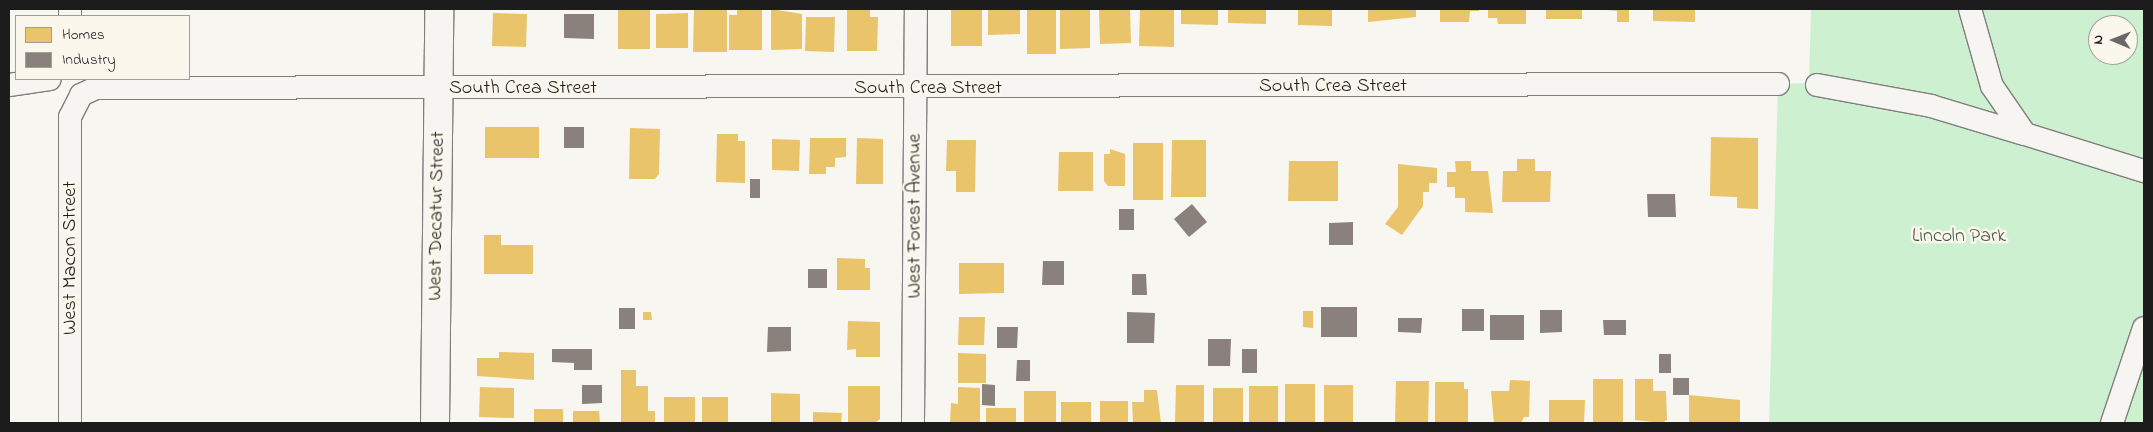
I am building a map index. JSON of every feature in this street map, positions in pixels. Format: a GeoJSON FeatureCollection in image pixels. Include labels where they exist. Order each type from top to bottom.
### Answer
{"type":"FeatureCollection","features":[{"type":"Feature","properties":{"kind":"street","name":"West Decatur Street"},"geometry":{"type":"LineString","coordinates":[[435,423],[439,9]]}},
{"type":"Feature","properties":{"kind":"street","name":"West Forest Avenue"},"geometry":{"type":"LineString","coordinates":[[913,423],[916,9]]}},
{"type":"Feature","properties":{"kind":"street"},"geometry":{"type":"LineString","coordinates":[[1970,9],[1992,86],[2025,134]]}},
{"type":"Feature","properties":{"kind":"street"},"geometry":{"type":"LineString","coordinates":[[9,85],[43,80]]}},
{"type":"Feature","properties":{"kind":"street","name":"South Crea Street"},"geometry":{"type":"LineString","coordinates":[[80,96],[104,87],[916,88],[1778,84]]}},
{"type":"Feature","properties":{"kind":"street"},"geometry":{"type":"LineString","coordinates":[[1817,85],[1931,106],[2144,171]]}},
{"type":"Feature","properties":{"kind":"street","name":"West Macon Street"},"geometry":{"type":"LineString","coordinates":[[70,423],[70,117],[80,96]]}},
{"type":"Feature","properties":{"kind":"street"},"geometry":{"type":"LineString","coordinates":[[2112,423],[2144,328]]}},
{"type":"Feature","properties":{"kind":"green space","name":"Lincoln Park"},"geometry":{"type":"Polygon","coordinates":[[[1811,9],[2144,9],[2144,423],[1769,423],[1778,84],[1809,83],[1811,9]]]}},
{"type":"Feature","properties":{"kind":"building: Homes"},"geometry":{"type":"Polygon","coordinates":[[[618,9],[650,9],[650,49],[618,49],[618,9]]]}},
{"type":"Feature","properties":{"kind":"building: Homes"},"geometry":{"type":"Polygon","coordinates":[[[694,9],[727,9],[727,52],[693,52],[694,9]]]}},
{"type":"Feature","properties":{"kind":"building: Homes"},"geometry":{"type":"Polygon","coordinates":[[[737,9],[762,9],[762,50],[729,50],[729,15],[737,15],[737,9]]]}},
{"type":"Feature","properties":{"kind":"building: Homes"},"geometry":{"type":"Polygon","coordinates":[[[771,9],[802,14],[802,49],[771,50],[771,9]]]}},
{"type":"Feature","properties":{"kind":"building: Homes"},"geometry":{"type":"Polygon","coordinates":[[[847,9],[870,9],[870,17],[878,17],[877,51],[847,51],[847,9]]]}},
{"type":"Feature","properties":{"kind":"building: Homes"},"geometry":{"type":"Polygon","coordinates":[[[951,9],[982,9],[982,46],[951,46],[951,9]]]}},
{"type":"Feature","properties":{"kind":"building: Homes"},"geometry":{"type":"Polygon","coordinates":[[[988,9],[1020,9],[1020,34],[988,35],[988,9]]]}},
{"type":"Feature","properties":{"kind":"building: Homes"},"geometry":{"type":"Polygon","coordinates":[[[1027,9],[1056,9],[1056,54],[1027,54],[1027,9]]]}},
{"type":"Feature","properties":{"kind":"building: Homes"},"geometry":{"type":"Polygon","coordinates":[[[1060,9],[1090,9],[1090,48],[1060,49],[1060,9]]]}},
{"type":"Feature","properties":{"kind":"building: Homes"},"geometry":{"type":"Polygon","coordinates":[[[1130,9],[1131,43],[1100,44],[1099,10],[1130,9]]]}},
{"type":"Feature","properties":{"kind":"building: Homes"},"geometry":{"type":"Polygon","coordinates":[[[1140,9],[1174,9],[1174,47],[1139,46],[1140,9]]]}},
{"type":"Feature","properties":{"kind":"building: Homes"},"geometry":{"type":"Polygon","coordinates":[[[1181,9],[1218,9],[1218,25],[1181,24],[1181,9]]]}},
{"type":"Feature","properties":{"kind":"building: Homes"},"geometry":{"type":"Polygon","coordinates":[[[1228,9],[1266,9],[1266,24],[1228,23],[1228,9]]]}},
{"type":"Feature","properties":{"kind":"building: Homes"},"geometry":{"type":"Polygon","coordinates":[[[1298,9],[1332,9],[1332,26],[1298,25],[1298,9]]]}},
{"type":"Feature","properties":{"kind":"building: Homes"},"geometry":{"type":"Polygon","coordinates":[[[1368,9],[1416,9],[1416,17],[1368,22],[1368,9]]]}},
{"type":"Feature","properties":{"kind":"building: Homes"},"geometry":{"type":"Polygon","coordinates":[[[1440,9],[1479,9],[1479,11],[1470,11],[1469,22],[1440,22],[1440,9]]]}},
{"type":"Feature","properties":{"kind":"building: Homes"},"geometry":{"type":"Polygon","coordinates":[[[1488,9],[1526,9],[1526,24],[1498,24],[1497,18],[1488,18],[1488,9]]]}},
{"type":"Feature","properties":{"kind":"building: Homes"},"geometry":{"type":"Polygon","coordinates":[[[1546,9],[1582,9],[1582,19],[1546,19],[1546,9]]]}},
{"type":"Feature","properties":{"kind":"building: Homes"},"geometry":{"type":"Polygon","coordinates":[[[1595,9],[1629,9],[1629,22],[1617,22],[1617,11],[1595,9]]]}},
{"type":"Feature","properties":{"kind":"building: Homes"},"geometry":{"type":"Polygon","coordinates":[[[1653,9],[1695,9],[1695,22],[1653,21],[1653,9]]]}},
{"type":"Feature","properties":{"kind":"building: Homes"},"geometry":{"type":"Polygon","coordinates":[[[493,13],[527,14],[526,47],[492,46],[493,13]]]}},
{"type":"Feature","properties":{"kind":"building: Homes"},"geometry":{"type":"Polygon","coordinates":[[[688,13],[688,48],[656,48],[656,14],[688,13]]]}},
{"type":"Feature","properties":{"kind":"building: Homes"},"geometry":{"type":"Polygon","coordinates":[[[806,17],[835,17],[834,52],[805,51],[806,17]]]}},
{"type":"Feature","properties":{"kind":"building: Homes"},"geometry":{"type":"Polygon","coordinates":[[[485,127],[539,127],[539,158],[485,158],[485,127]]]}},
{"type":"Feature","properties":{"kind":"building: Homes"},"geometry":{"type":"Polygon","coordinates":[[[630,128],[660,129],[659,174],[655,179],[629,179],[630,128]]]}},
{"type":"Feature","properties":{"kind":"building: Homes"},"geometry":{"type":"Polygon","coordinates":[[[717,134],[738,134],[738,141],[745,141],[745,183],[716,182],[717,134]]]}},
{"type":"Feature","properties":{"kind":"building: Homes"},"geometry":{"type":"Polygon","coordinates":[[[1711,137],[1758,138],[1758,209],[1737,208],[1737,197],[1710,196],[1711,137]]]}},
{"type":"Feature","properties":{"kind":"building: Homes"},"geometry":{"type":"Polygon","coordinates":[[[810,138],[846,138],[846,157],[835,158],[835,167],[826,167],[826,174],[809,174],[810,138]]]}},
{"type":"Feature","properties":{"kind":"building: Homes"},"geometry":{"type":"Polygon","coordinates":[[[857,138],[883,139],[883,184],[856,184],[857,138]]]}},
{"type":"Feature","properties":{"kind":"building: Homes"},"geometry":{"type":"Polygon","coordinates":[[[772,139],[800,140],[799,171],[772,170],[772,139]]]}},
{"type":"Feature","properties":{"kind":"building: Homes"},"geometry":{"type":"Polygon","coordinates":[[[947,140],[976,140],[975,192],[956,192],[956,171],[946,171],[947,140]]]}},
{"type":"Feature","properties":{"kind":"building: Homes"},"geometry":{"type":"Polygon","coordinates":[[[1172,140],[1206,140],[1206,197],[1171,197],[1172,140]]]}},
{"type":"Feature","properties":{"kind":"building: Homes"},"geometry":{"type":"Polygon","coordinates":[[[1133,143],[1163,143],[1163,200],[1133,200],[1133,143]]]}},
{"type":"Feature","properties":{"kind":"building: Homes"},"geometry":{"type":"Polygon","coordinates":[[[1110,149],[1125,154],[1125,186],[1108,186],[1104,181],[1104,154],[1110,154],[1110,149]]]}},
{"type":"Feature","properties":{"kind":"building: Homes"},"geometry":{"type":"Polygon","coordinates":[[[1059,152],[1093,152],[1093,191],[1058,191],[1059,152]]]}},
{"type":"Feature","properties":{"kind":"building: Homes"},"geometry":{"type":"Polygon","coordinates":[[[1517,159],[1535,159],[1535,171],[1551,171],[1550,202],[1502,202],[1503,171],[1517,171],[1517,159]]]}},
{"type":"Feature","properties":{"kind":"building: Homes"},"geometry":{"type":"Polygon","coordinates":[[[1289,161],[1338,161],[1338,201],[1288,201],[1289,161]]]}},
{"type":"Feature","properties":{"kind":"building: Homes"},"geometry":{"type":"Polygon","coordinates":[[[1455,161],[1471,161],[1471,171],[1488,171],[1493,213],[1465,212],[1465,198],[1455,198],[1455,187],[1447,187],[1447,172],[1456,172],[1455,161]]]}},
{"type":"Feature","properties":{"kind":"building: Homes"},"geometry":{"type":"Polygon","coordinates":[[[1398,164],[1437,168],[1437,183],[1429,183],[1429,192],[1423,192],[1423,206],[1402,235],[1385,224],[1398,207],[1398,164]]]}},
{"type":"Feature","properties":{"kind":"building: Homes"},"geometry":{"type":"Polygon","coordinates":[[[484,235],[501,235],[501,245],[533,245],[533,274],[484,274],[484,235]]]}},
{"type":"Feature","properties":{"kind":"building: Homes"},"geometry":{"type":"Polygon","coordinates":[[[837,258],[865,259],[865,268],[870,268],[870,290],[837,290],[837,258]]]}},
{"type":"Feature","properties":{"kind":"building: Homes"},"geometry":{"type":"Polygon","coordinates":[[[959,263],[1004,263],[1004,293],[959,294],[959,263]]]}},
{"type":"Feature","properties":{"kind":"building: Homes"},"geometry":{"type":"Polygon","coordinates":[[[1303,311],[1313,311],[1313,328],[1303,327],[1303,311]]]}},
{"type":"Feature","properties":{"kind":"building: Homes"},"geometry":{"type":"Polygon","coordinates":[[[643,312],[651,312],[652,320],[643,320],[643,312]]]}},
{"type":"Feature","properties":{"kind":"building: Homes"},"geometry":{"type":"Polygon","coordinates":[[[959,317],[985,317],[984,345],[958,345],[959,317]]]}},
{"type":"Feature","properties":{"kind":"building: Homes"},"geometry":{"type":"Polygon","coordinates":[[[848,321],[880,322],[880,357],[856,357],[856,349],[847,350],[848,321]]]}},
{"type":"Feature","properties":{"kind":"building: Homes"},"geometry":{"type":"Polygon","coordinates":[[[499,352],[534,353],[534,380],[477,376],[477,358],[499,358],[499,352]]]}},
{"type":"Feature","properties":{"kind":"building: Homes"},"geometry":{"type":"Polygon","coordinates":[[[958,353],[986,354],[986,383],[958,383],[958,353]]]}},
{"type":"Feature","properties":{"kind":"building: Homes"},"geometry":{"type":"Polygon","coordinates":[[[621,370],[636,370],[636,386],[648,386],[648,411],[655,411],[655,423],[621,423],[621,370]]]}},
{"type":"Feature","properties":{"kind":"building: Homes"},"geometry":{"type":"Polygon","coordinates":[[[1593,379],[1623,379],[1623,423],[1593,423],[1593,379]]]}},
{"type":"Feature","properties":{"kind":"building: Homes"},"geometry":{"type":"Polygon","coordinates":[[[1635,379],[1653,379],[1653,391],[1666,391],[1667,420],[1662,423],[1635,420],[1635,379]]]}},
{"type":"Feature","properties":{"kind":"building: Homes"},"geometry":{"type":"Polygon","coordinates":[[[1510,380],[1530,381],[1529,417],[1524,417],[1521,423],[1494,423],[1491,391],[1509,391],[1510,380]]]}},
{"type":"Feature","properties":{"kind":"building: Homes"},"geometry":{"type":"Polygon","coordinates":[[[1396,381],[1429,381],[1428,423],[1395,423],[1396,381]]]}},
{"type":"Feature","properties":{"kind":"building: Homes"},"geometry":{"type":"Polygon","coordinates":[[[1435,382],[1464,382],[1464,389],[1468,389],[1468,423],[1435,423],[1435,382]]]}},
{"type":"Feature","properties":{"kind":"building: Homes"},"geometry":{"type":"Polygon","coordinates":[[[1285,384],[1315,384],[1315,423],[1285,423],[1285,384]]]}},
{"type":"Feature","properties":{"kind":"building: Homes"},"geometry":{"type":"Polygon","coordinates":[[[1176,385],[1204,385],[1204,423],[1175,423],[1176,385]]]}},
{"type":"Feature","properties":{"kind":"building: Homes"},"geometry":{"type":"Polygon","coordinates":[[[1324,385],[1353,385],[1353,423],[1324,423],[1324,385]]]}},
{"type":"Feature","properties":{"kind":"building: Homes"},"geometry":{"type":"Polygon","coordinates":[[[848,386],[880,386],[880,419],[875,423],[848,423],[848,386]]]}},
{"type":"Feature","properties":{"kind":"building: Homes"},"geometry":{"type":"Polygon","coordinates":[[[1249,386],[1278,386],[1278,423],[1249,423],[1249,386]]]}},
{"type":"Feature","properties":{"kind":"building: Homes"},"geometry":{"type":"Polygon","coordinates":[[[480,387],[514,388],[514,418],[479,417],[480,387]]]}},
{"type":"Feature","properties":{"kind":"building: Homes"},"geometry":{"type":"Polygon","coordinates":[[[958,387],[980,388],[980,423],[950,423],[951,403],[958,404],[958,387]]]}},
{"type":"Feature","properties":{"kind":"building: Homes"},"geometry":{"type":"Polygon","coordinates":[[[1213,388],[1243,388],[1243,423],[1213,423],[1213,388]]]}},
{"type":"Feature","properties":{"kind":"building: Homes"},"geometry":{"type":"Polygon","coordinates":[[[1144,390],[1157,390],[1161,423],[1133,423],[1132,402],[1144,402],[1144,390]]]}},
{"type":"Feature","properties":{"kind":"building: Homes"},"geometry":{"type":"Polygon","coordinates":[[[1024,391],[1056,391],[1056,423],[1024,423],[1024,391]]]}},
{"type":"Feature","properties":{"kind":"building: Homes"},"geometry":{"type":"Polygon","coordinates":[[[771,393],[800,394],[800,423],[771,423],[771,393]]]}},
{"type":"Feature","properties":{"kind":"building: Homes"},"geometry":{"type":"Polygon","coordinates":[[[1689,395],[1740,400],[1740,423],[1689,423],[1689,395]]]}},
{"type":"Feature","properties":{"kind":"building: Homes"},"geometry":{"type":"Polygon","coordinates":[[[664,397],[695,397],[695,423],[664,423],[664,397]]]}},
{"type":"Feature","properties":{"kind":"building: Homes"},"geometry":{"type":"Polygon","coordinates":[[[702,397],[728,397],[728,423],[702,423],[702,397]]]}},
{"type":"Feature","properties":{"kind":"building: Homes"},"geometry":{"type":"Polygon","coordinates":[[[1549,400],[1585,400],[1584,423],[1549,423],[1549,400]]]}},
{"type":"Feature","properties":{"kind":"building: Homes"},"geometry":{"type":"Polygon","coordinates":[[[1100,401],[1128,401],[1128,423],[1100,423],[1100,401]]]}},
{"type":"Feature","properties":{"kind":"building: Homes"},"geometry":{"type":"Polygon","coordinates":[[[1061,402],[1091,402],[1091,423],[1061,423],[1061,402]]]}},
{"type":"Feature","properties":{"kind":"building: Homes"},"geometry":{"type":"Polygon","coordinates":[[[986,408],[1016,408],[1016,423],[986,423],[986,408]]]}},
{"type":"Feature","properties":{"kind":"building: Homes"},"geometry":{"type":"Polygon","coordinates":[[[534,409],[563,409],[563,423],[534,423],[534,409]]]}},
{"type":"Feature","properties":{"kind":"building: Homes"},"geometry":{"type":"Polygon","coordinates":[[[573,411],[599,411],[600,423],[573,423],[573,411]]]}},
{"type":"Feature","properties":{"kind":"building: Homes"},"geometry":{"type":"Polygon","coordinates":[[[813,412],[842,413],[841,423],[813,423],[813,412]]]}},
{"type":"Feature","properties":{"kind":"building: Industry"},"geometry":{"type":"Polygon","coordinates":[[[564,14],[594,14],[594,39],[564,38],[564,14]]]}},
{"type":"Feature","properties":{"kind":"building: Industry"},"geometry":{"type":"Polygon","coordinates":[[[564,127],[584,127],[584,148],[564,148],[564,127]]]}},
{"type":"Feature","properties":{"kind":"building: Industry"},"geometry":{"type":"Polygon","coordinates":[[[750,179],[760,179],[760,198],[750,198],[750,179]]]}},
{"type":"Feature","properties":{"kind":"building: Industry"},"geometry":{"type":"Polygon","coordinates":[[[1647,194],[1675,194],[1676,217],[1648,217],[1647,194]]]}},
{"type":"Feature","properties":{"kind":"building: Industry"},"geometry":{"type":"Polygon","coordinates":[[[1192,204],[1207,222],[1189,237],[1174,219],[1192,204]]]}},
{"type":"Feature","properties":{"kind":"building: Industry"},"geometry":{"type":"Polygon","coordinates":[[[1119,209],[1134,209],[1134,230],[1119,230],[1119,209]]]}},
{"type":"Feature","properties":{"kind":"building: Industry"},"geometry":{"type":"Polygon","coordinates":[[[1353,222],[1353,245],[1329,245],[1329,223],[1353,222]]]}},
{"type":"Feature","properties":{"kind":"building: Industry"},"geometry":{"type":"Polygon","coordinates":[[[1043,261],[1064,261],[1064,285],[1042,285],[1043,261]]]}},
{"type":"Feature","properties":{"kind":"building: Industry"},"geometry":{"type":"Polygon","coordinates":[[[808,269],[827,269],[827,288],[808,288],[808,269]]]}},
{"type":"Feature","properties":{"kind":"building: Industry"},"geometry":{"type":"Polygon","coordinates":[[[1132,274],[1146,274],[1147,295],[1132,295],[1132,274]]]}},
{"type":"Feature","properties":{"kind":"building: Industry"},"geometry":{"type":"Polygon","coordinates":[[[1321,307],[1357,307],[1357,337],[1321,337],[1321,307]]]}},
{"type":"Feature","properties":{"kind":"building: Industry"},"geometry":{"type":"Polygon","coordinates":[[[619,308],[635,308],[635,329],[619,329],[619,308]]]}},
{"type":"Feature","properties":{"kind":"building: Industry"},"geometry":{"type":"Polygon","coordinates":[[[1462,309],[1484,309],[1484,331],[1462,331],[1462,309]]]}},
{"type":"Feature","properties":{"kind":"building: Industry"},"geometry":{"type":"Polygon","coordinates":[[[1540,310],[1562,310],[1562,332],[1540,333],[1540,310]]]}},
{"type":"Feature","properties":{"kind":"building: Industry"},"geometry":{"type":"Polygon","coordinates":[[[1127,312],[1155,313],[1154,343],[1127,343],[1127,312]]]}},
{"type":"Feature","properties":{"kind":"building: Industry"},"geometry":{"type":"Polygon","coordinates":[[[1490,315],[1524,315],[1524,340],[1490,340],[1490,315]]]}},
{"type":"Feature","properties":{"kind":"building: Industry"},"geometry":{"type":"Polygon","coordinates":[[[1398,318],[1422,318],[1421,333],[1398,332],[1398,318]]]}},
{"type":"Feature","properties":{"kind":"building: Industry"},"geometry":{"type":"Polygon","coordinates":[[[1603,320],[1626,320],[1626,335],[1604,335],[1603,320]]]}},
{"type":"Feature","properties":{"kind":"building: Industry"},"geometry":{"type":"Polygon","coordinates":[[[768,327],[791,327],[791,351],[767,352],[768,327]]]}},
{"type":"Feature","properties":{"kind":"building: Industry"},"geometry":{"type":"Polygon","coordinates":[[[997,327],[1018,327],[1017,348],[997,348],[997,327]]]}},
{"type":"Feature","properties":{"kind":"building: Industry"},"geometry":{"type":"Polygon","coordinates":[[[1208,339],[1231,339],[1230,366],[1208,366],[1208,339]]]}},
{"type":"Feature","properties":{"kind":"building: Industry"},"geometry":{"type":"Polygon","coordinates":[[[552,349],[592,349],[592,370],[574,370],[574,363],[552,362],[552,349]]]}},
{"type":"Feature","properties":{"kind":"building: Industry"},"geometry":{"type":"Polygon","coordinates":[[[1242,349],[1257,349],[1257,373],[1242,373],[1242,349]]]}},
{"type":"Feature","properties":{"kind":"building: Industry"},"geometry":{"type":"Polygon","coordinates":[[[1659,354],[1671,354],[1671,373],[1659,373],[1659,354]]]}},
{"type":"Feature","properties":{"kind":"building: Industry"},"geometry":{"type":"Polygon","coordinates":[[[1017,360],[1030,360],[1030,381],[1016,381],[1017,360]]]}},
{"type":"Feature","properties":{"kind":"building: Industry"},"geometry":{"type":"Polygon","coordinates":[[[1673,378],[1689,378],[1689,395],[1673,395],[1673,378]]]}},
{"type":"Feature","properties":{"kind":"building: Industry"},"geometry":{"type":"Polygon","coordinates":[[[982,384],[995,385],[995,406],[982,405],[982,384]]]}},
{"type":"Feature","properties":{"kind":"building: Industry"},"geometry":{"type":"Polygon","coordinates":[[[582,385],[602,385],[602,403],[582,404],[582,385]]]}}]}
